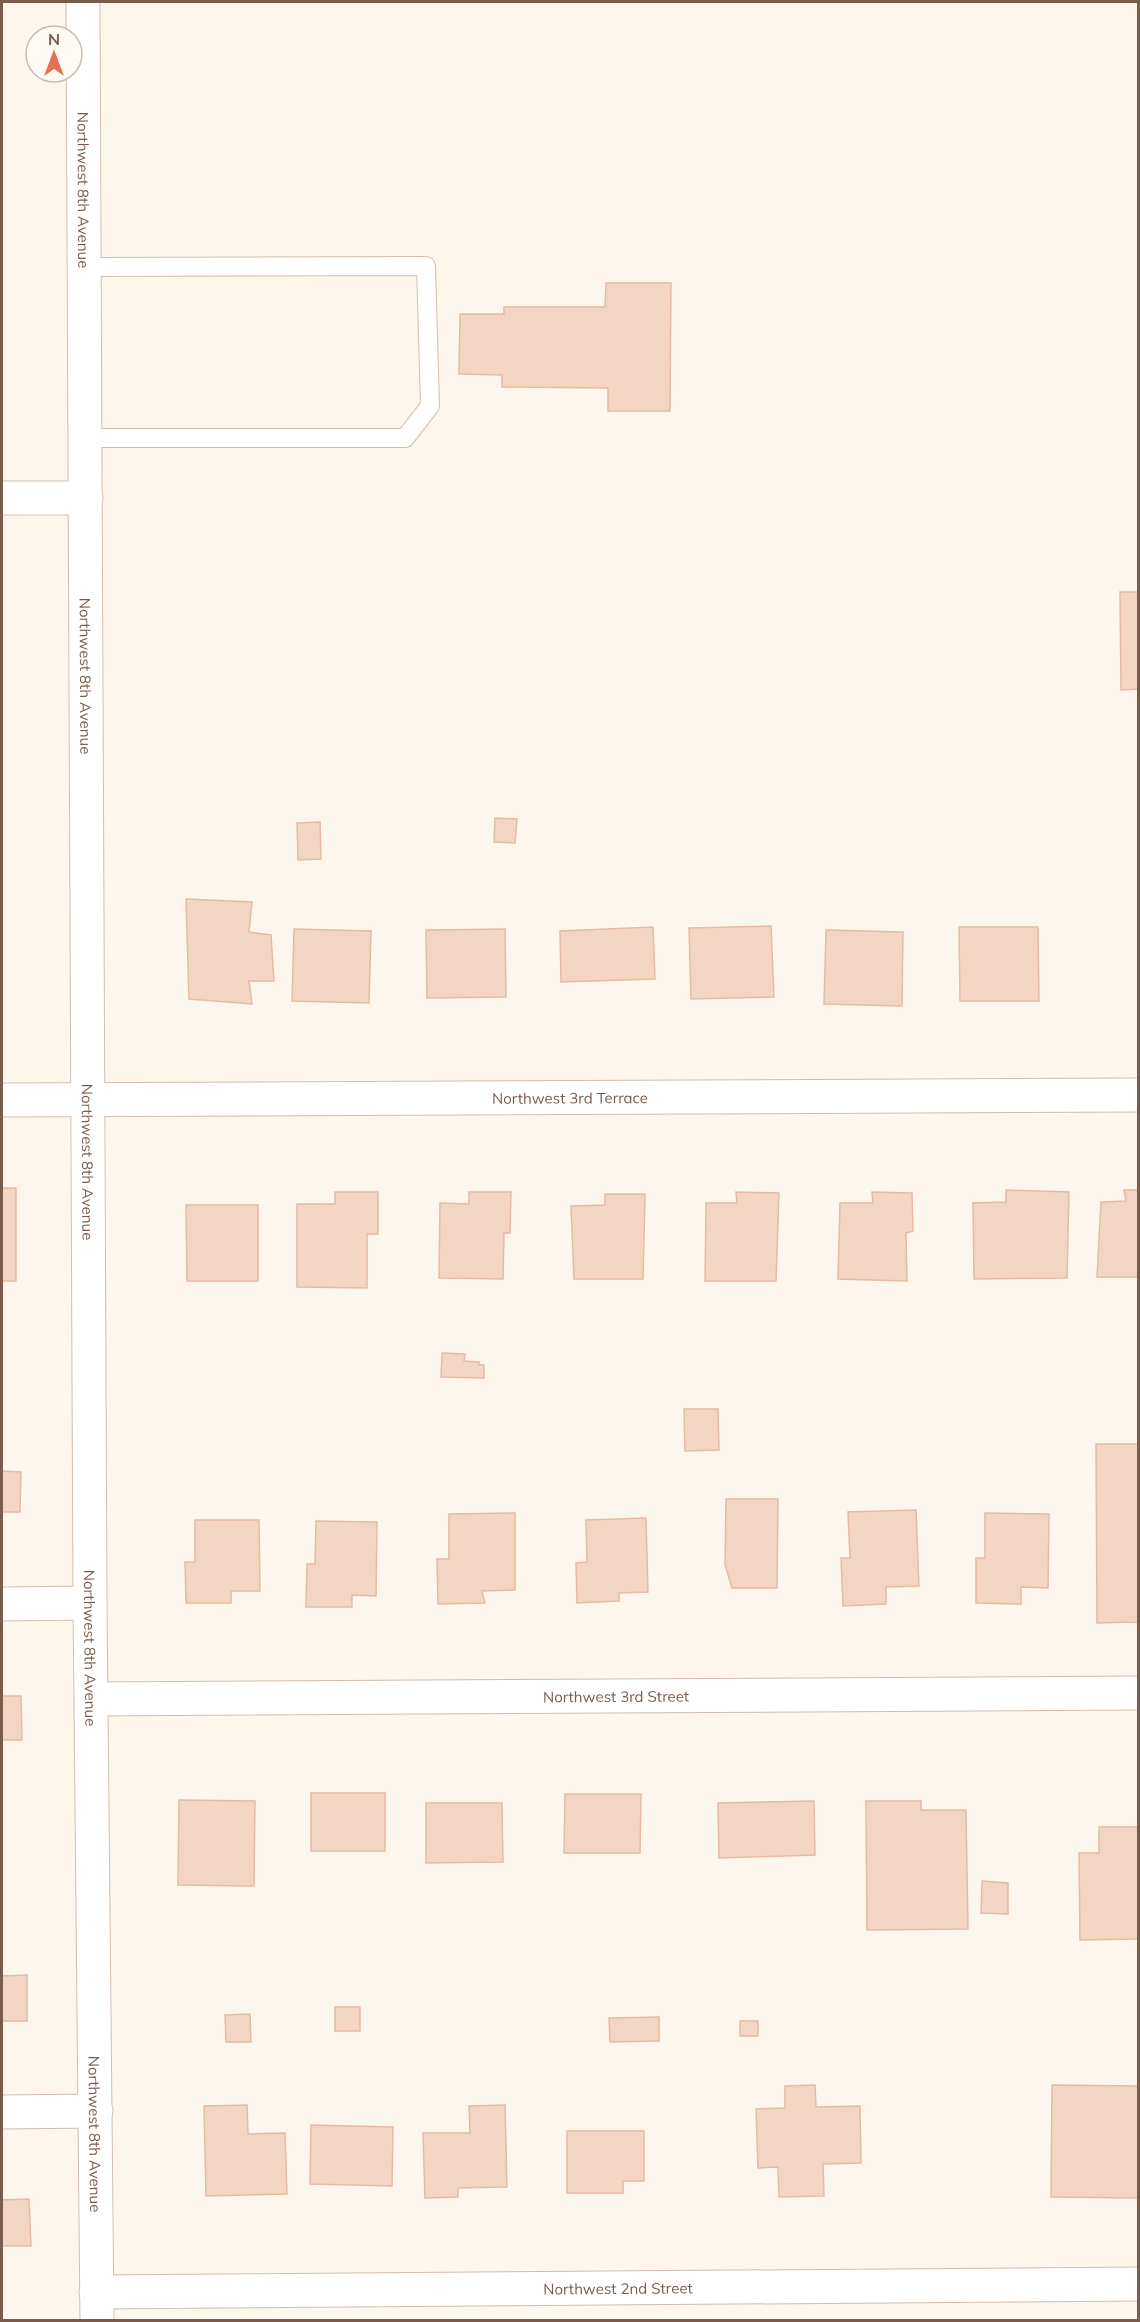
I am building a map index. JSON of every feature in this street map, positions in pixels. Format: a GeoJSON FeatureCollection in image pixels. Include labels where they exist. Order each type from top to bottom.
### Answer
{"type":"FeatureCollection","features":[{"type":"Feature","properties":{"kind":"street","name":"Northwest 8th Avenue"},"geometry":{"type":"LineString","coordinates":[[82,2],[86,438],[90,1603],[97,2306]]}},
{"type":"Feature","properties":{"kind":"street"},"geometry":{"type":"LineString","coordinates":[[2,498],[86,498]]}},
{"type":"Feature","properties":{"kind":"street","name":"Northwest 3rd Terrace"},"geometry":{"type":"LineString","coordinates":[[2,1100],[1138,1095]]}},
{"type":"Feature","properties":{"kind":"street"},"geometry":{"type":"LineString","coordinates":[[2,1604],[90,1603]]}},
{"type":"Feature","properties":{"kind":"street","name":"Northwest 3rd Street"},"geometry":{"type":"LineString","coordinates":[[92,1699],[1138,1693]]}},
{"type":"Feature","properties":{"kind":"street"},"geometry":{"type":"LineString","coordinates":[[2,2112],[96,2111]]}},
{"type":"Feature","properties":{"kind":"street","name":"Northwest 2nd Street"},"geometry":{"type":"LineString","coordinates":[[97,2306],[1138,2284]]}},
{"type":"Feature","properties":{"kind":"lane"},"geometry":{"type":"LineString","coordinates":[[84,267],[426,266],[430,406],[405,438],[86,438]]}},
{"type":"Feature","properties":{"kind":"building"},"geometry":{"type":"Polygon","coordinates":[[[606,283],[671,283],[670,411],[608,411],[608,388],[502,387],[502,375],[459,374],[460,314],[504,314],[504,307],[605,307],[606,283]]]}},
{"type":"Feature","properties":{"kind":"building"},"geometry":{"type":"Polygon","coordinates":[[[1120,592],[1138,592],[1138,689],[1121,690],[1120,592]]]}},
{"type":"Feature","properties":{"kind":"building"},"geometry":{"type":"Polygon","coordinates":[[[495,818],[517,819],[515,843],[494,842],[495,818]]]}},
{"type":"Feature","properties":{"kind":"building"},"geometry":{"type":"Polygon","coordinates":[[[320,822],[321,859],[298,860],[297,823],[320,822]]]}},
{"type":"Feature","properties":{"kind":"building"},"geometry":{"type":"Polygon","coordinates":[[[186,899],[252,902],[249,932],[271,935],[274,981],[249,981],[252,1004],[189,999],[186,899]]]}},
{"type":"Feature","properties":{"kind":"building"},"geometry":{"type":"Polygon","coordinates":[[[771,926],[774,997],[691,999],[689,928],[771,926]]]}},
{"type":"Feature","properties":{"kind":"building"},"geometry":{"type":"Polygon","coordinates":[[[653,927],[655,979],[561,982],[560,931],[653,927]]]}},
{"type":"Feature","properties":{"kind":"building"},"geometry":{"type":"Polygon","coordinates":[[[959,927],[1038,927],[1039,1001],[960,1001],[959,927]]]}},
{"type":"Feature","properties":{"kind":"building"},"geometry":{"type":"Polygon","coordinates":[[[294,929],[371,931],[369,1003],[292,1001],[294,929]]]}},
{"type":"Feature","properties":{"kind":"building"},"geometry":{"type":"Polygon","coordinates":[[[505,929],[506,997],[427,998],[426,930],[505,929]]]}},
{"type":"Feature","properties":{"kind":"building"},"geometry":{"type":"Polygon","coordinates":[[[826,930],[903,932],[902,1006],[824,1004],[826,930]]]}},
{"type":"Feature","properties":{"kind":"building"},"geometry":{"type":"Polygon","coordinates":[[[2,1188],[16,1188],[16,1281],[2,1281],[2,1188]]]}},
{"type":"Feature","properties":{"kind":"building"},"geometry":{"type":"Polygon","coordinates":[[[1006,1190],[1069,1192],[1067,1278],[974,1279],[973,1203],[1006,1202],[1006,1190]]]}},
{"type":"Feature","properties":{"kind":"building"},"geometry":{"type":"Polygon","coordinates":[[[1124,1190],[1138,1190],[1138,1277],[1097,1277],[1101,1202],[1126,1201],[1124,1190]]]}},
{"type":"Feature","properties":{"kind":"building"},"geometry":{"type":"Polygon","coordinates":[[[335,1192],[378,1192],[378,1234],[367,1234],[367,1288],[297,1287],[297,1204],[335,1204],[335,1192]]]}},
{"type":"Feature","properties":{"kind":"building"},"geometry":{"type":"Polygon","coordinates":[[[469,1192],[511,1192],[510,1233],[504,1233],[503,1279],[439,1278],[440,1203],[469,1204],[469,1192]]]}},
{"type":"Feature","properties":{"kind":"building"},"geometry":{"type":"Polygon","coordinates":[[[736,1192],[779,1193],[776,1281],[705,1281],[706,1203],[737,1203],[736,1192]]]}},
{"type":"Feature","properties":{"kind":"building"},"geometry":{"type":"Polygon","coordinates":[[[872,1192],[912,1193],[913,1231],[906,1233],[907,1281],[838,1279],[840,1203],[873,1203],[872,1192]]]}},
{"type":"Feature","properties":{"kind":"building"},"geometry":{"type":"Polygon","coordinates":[[[605,1194],[645,1194],[643,1279],[574,1279],[571,1206],[605,1205],[605,1194]]]}},
{"type":"Feature","properties":{"kind":"building"},"geometry":{"type":"Polygon","coordinates":[[[186,1205],[258,1205],[258,1281],[187,1281],[186,1205]]]}},
{"type":"Feature","properties":{"kind":"building"},"geometry":{"type":"Polygon","coordinates":[[[442,1353],[465,1354],[464,1361],[479,1362],[479,1365],[484,1365],[484,1378],[441,1377],[442,1353]]]}},
{"type":"Feature","properties":{"kind":"building"},"geometry":{"type":"Polygon","coordinates":[[[684,1409],[718,1409],[719,1450],[685,1451],[684,1409]]]}},
{"type":"Feature","properties":{"kind":"building"},"geometry":{"type":"Polygon","coordinates":[[[1096,1444],[1138,1444],[1138,1622],[1097,1623],[1096,1444]]]}},
{"type":"Feature","properties":{"kind":"building"},"geometry":{"type":"Polygon","coordinates":[[[2,1471],[21,1472],[20,1512],[2,1512],[2,1471]]]}},
{"type":"Feature","properties":{"kind":"building"},"geometry":{"type":"Polygon","coordinates":[[[726,1499],[778,1499],[777,1588],[732,1588],[725,1565],[726,1499]]]}},
{"type":"Feature","properties":{"kind":"building"},"geometry":{"type":"Polygon","coordinates":[[[916,1510],[919,1586],[886,1587],[886,1604],[843,1606],[841,1558],[850,1558],[848,1512],[916,1510]]]}},
{"type":"Feature","properties":{"kind":"building"},"geometry":{"type":"Polygon","coordinates":[[[515,1513],[515,1590],[482,1591],[485,1603],[438,1604],[437,1559],[449,1559],[449,1514],[515,1513]]]}},
{"type":"Feature","properties":{"kind":"building"},"geometry":{"type":"Polygon","coordinates":[[[985,1513],[1049,1514],[1048,1588],[1021,1587],[1021,1604],[976,1603],[976,1558],[985,1558],[985,1513]]]}},
{"type":"Feature","properties":{"kind":"building"},"geometry":{"type":"Polygon","coordinates":[[[646,1518],[648,1592],[619,1593],[619,1601],[577,1603],[576,1563],[587,1562],[586,1520],[646,1518]]]}},
{"type":"Feature","properties":{"kind":"building"},"geometry":{"type":"Polygon","coordinates":[[[195,1520],[259,1520],[260,1591],[231,1591],[231,1603],[186,1603],[185,1562],[195,1562],[195,1520]]]}},
{"type":"Feature","properties":{"kind":"building"},"geometry":{"type":"Polygon","coordinates":[[[316,1521],[377,1522],[376,1596],[352,1595],[352,1607],[306,1607],[307,1564],[315,1564],[316,1521]]]}},
{"type":"Feature","properties":{"kind":"building"},"geometry":{"type":"Polygon","coordinates":[[[2,1696],[21,1696],[22,1740],[2,1740],[2,1696]]]}},
{"type":"Feature","properties":{"kind":"building"},"geometry":{"type":"Polygon","coordinates":[[[311,1793],[385,1793],[385,1851],[311,1851],[311,1793]]]}},
{"type":"Feature","properties":{"kind":"building"},"geometry":{"type":"Polygon","coordinates":[[[565,1794],[641,1794],[640,1853],[564,1853],[565,1794]]]}},
{"type":"Feature","properties":{"kind":"building"},"geometry":{"type":"Polygon","coordinates":[[[179,1800],[255,1801],[254,1886],[178,1885],[179,1800]]]}},
{"type":"Feature","properties":{"kind":"building"},"geometry":{"type":"Polygon","coordinates":[[[814,1801],[815,1855],[719,1858],[718,1803],[814,1801]]]}},
{"type":"Feature","properties":{"kind":"building"},"geometry":{"type":"Polygon","coordinates":[[[866,1801],[921,1801],[921,1810],[966,1810],[968,1929],[867,1930],[866,1801]]]}},
{"type":"Feature","properties":{"kind":"building"},"geometry":{"type":"Polygon","coordinates":[[[426,1803],[502,1803],[503,1862],[426,1863],[426,1803]]]}},
{"type":"Feature","properties":{"kind":"building"},"geometry":{"type":"Polygon","coordinates":[[[1099,1827],[1138,1827],[1138,1939],[1080,1940],[1079,1853],[1099,1853],[1099,1827]]]}},
{"type":"Feature","properties":{"kind":"building"},"geometry":{"type":"Polygon","coordinates":[[[982,1881],[1008,1883],[1008,1914],[981,1913],[982,1881]]]}},
{"type":"Feature","properties":{"kind":"building"},"geometry":{"type":"Polygon","coordinates":[[[27,1975],[27,2021],[2,2021],[2,1976],[27,1975]]]}},
{"type":"Feature","properties":{"kind":"building"},"geometry":{"type":"Polygon","coordinates":[[[335,2007],[360,2007],[360,2031],[335,2031],[335,2007]]]}},
{"type":"Feature","properties":{"kind":"building"},"geometry":{"type":"Polygon","coordinates":[[[250,2014],[251,2042],[226,2042],[225,2015],[250,2014]]]}},
{"type":"Feature","properties":{"kind":"building"},"geometry":{"type":"Polygon","coordinates":[[[659,2017],[659,2041],[610,2042],[609,2018],[659,2017]]]}},
{"type":"Feature","properties":{"kind":"building"},"geometry":{"type":"Polygon","coordinates":[[[740,2021],[758,2021],[758,2036],[740,2036],[740,2021]]]}},
{"type":"Feature","properties":{"kind":"building"},"geometry":{"type":"Polygon","coordinates":[[[815,2085],[816,2107],[860,2106],[861,2163],[823,2164],[824,2196],[779,2197],[778,2167],[758,2168],[756,2109],[785,2108],[785,2086],[815,2085]]]}},
{"type":"Feature","properties":{"kind":"building"},"geometry":{"type":"Polygon","coordinates":[[[1052,2085],[1138,2086],[1138,2198],[1051,2197],[1052,2085]]]}},
{"type":"Feature","properties":{"kind":"building"},"geometry":{"type":"Polygon","coordinates":[[[247,2105],[248,2134],[285,2133],[287,2194],[206,2196],[204,2106],[247,2105]]]}},
{"type":"Feature","properties":{"kind":"building"},"geometry":{"type":"Polygon","coordinates":[[[505,2105],[507,2187],[458,2188],[458,2197],[425,2198],[423,2133],[470,2133],[469,2106],[505,2105]]]}},
{"type":"Feature","properties":{"kind":"building"},"geometry":{"type":"Polygon","coordinates":[[[311,2125],[393,2127],[392,2186],[310,2184],[311,2125]]]}},
{"type":"Feature","properties":{"kind":"building"},"geometry":{"type":"Polygon","coordinates":[[[567,2131],[644,2131],[644,2181],[623,2181],[623,2193],[567,2193],[567,2131]]]}},
{"type":"Feature","properties":{"kind":"building"},"geometry":{"type":"Polygon","coordinates":[[[29,2199],[31,2246],[2,2246],[2,2200],[29,2199]]]}}]}
